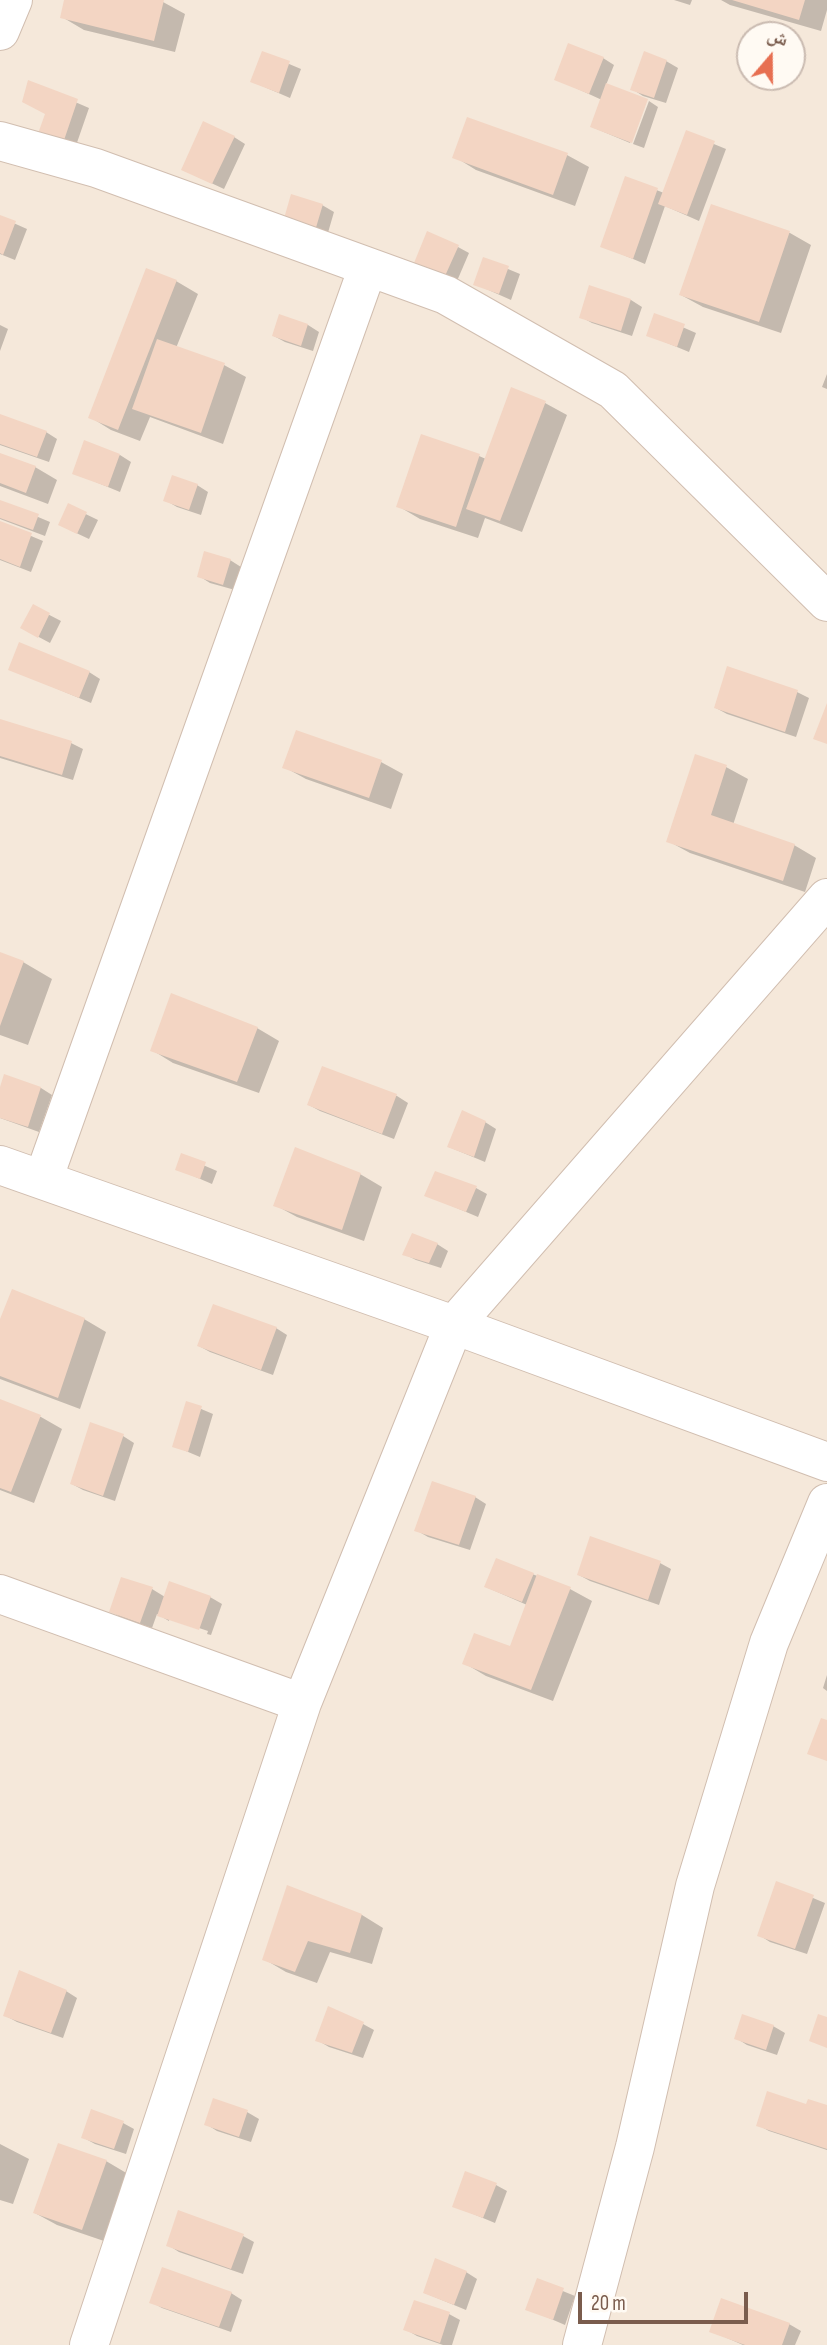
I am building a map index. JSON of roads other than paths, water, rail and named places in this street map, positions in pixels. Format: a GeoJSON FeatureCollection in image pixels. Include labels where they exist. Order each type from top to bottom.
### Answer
{"type":"FeatureCollection","features":[{"type":"Feature","properties":{"kind":"street"},"geometry":{"type":"LineString","coordinates":[[0,31],[13,0]]}},
{"type":"Feature","properties":{"kind":"street"},"geometry":{"type":"LineString","coordinates":[[0,141],[96,168],[446,295],[613,390],[827,602]]}},
{"type":"Feature","properties":{"kind":"street"},"geometry":{"type":"LineString","coordinates":[[43,1180],[368,267]]}},
{"type":"Feature","properties":{"kind":"street"},"geometry":{"type":"LineString","coordinates":[[89,2345],[302,1703],[454,1325],[827,898]]}},
{"type":"Feature","properties":{"kind":"street"},"geometry":{"type":"LineString","coordinates":[[0,1165],[454,1325],[827,1462]]}},
{"type":"Feature","properties":{"kind":"street"},"geometry":{"type":"LineString","coordinates":[[582,2345],[635,2147],[695,1886],[769,1643],[827,1503]]}},
{"type":"Feature","properties":{"kind":"street"},"geometry":{"type":"LineString","coordinates":[[0,1594],[302,1703]]}}]}
